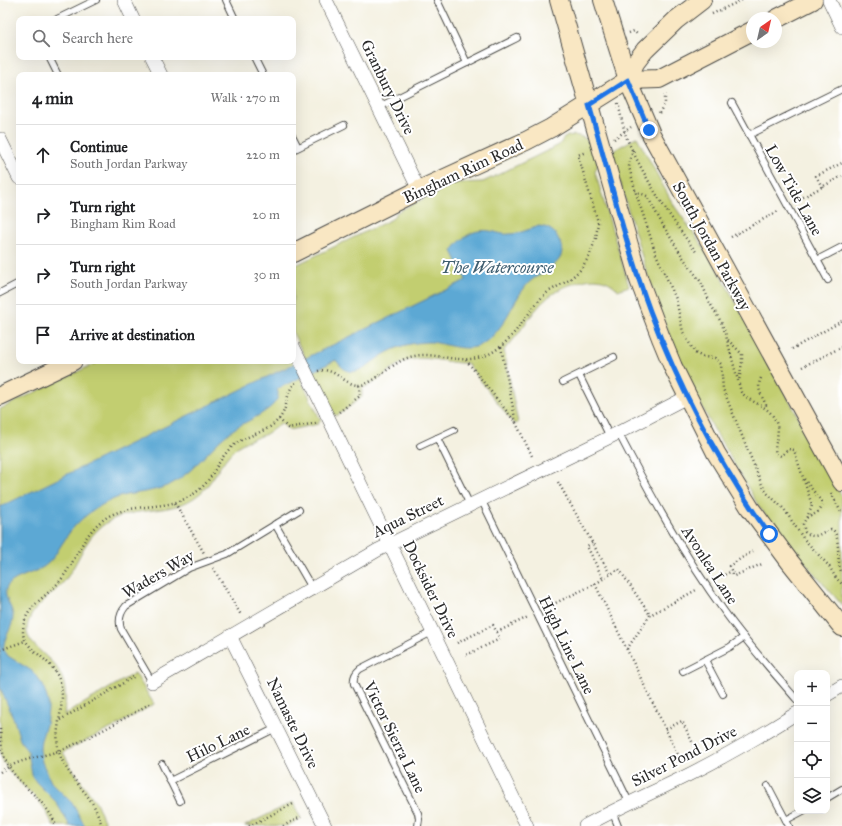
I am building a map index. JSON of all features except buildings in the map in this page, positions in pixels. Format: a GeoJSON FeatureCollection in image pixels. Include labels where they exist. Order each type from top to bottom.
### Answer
{"type":"FeatureCollection","features":[{"type":"Feature","properties":{"kind":"street"},"geometry":{"type":"LineString","coordinates":[[124,0],[132,16]]}},
{"type":"Feature","properties":{"kind":"street","name":"Granbury Drive"},"geometry":{"type":"LineString","coordinates":[[326,0],[419,190]]}},
{"type":"Feature","properties":{"kind":"street"},"geometry":{"type":"LineString","coordinates":[[559,0],[640,280],[661,338],[687,397],[716,453],[750,508],[790,562],[842,627]]}},
{"type":"Feature","properties":{"kind":"street","name":"South Jordan Parkway"},"geometry":{"type":"LineString","coordinates":[[603,0],[628,80],[651,134],[835,486]]}},
{"type":"Feature","properties":{"kind":"street"},"geometry":{"type":"LineString","coordinates":[[702,0],[676,20],[645,50],[634,63],[628,80],[659,79],[746,34]]}},
{"type":"Feature","properties":{"kind":"street"},"geometry":{"type":"LineString","coordinates":[[782,16],[813,0]]}},
{"type":"Feature","properties":{"kind":"street"},"geometry":{"type":"LineString","coordinates":[[829,0],[842,27]]}},
{"type":"Feature","properties":{"kind":"street"},"geometry":{"type":"LineString","coordinates":[[154,60],[160,72]]}},
{"type":"Feature","properties":{"kind":"street","name":"Bingham Rim Road"},"geometry":{"type":"LineString","coordinates":[[296,252],[419,190],[526,141],[551,128],[628,80]]}},
{"type":"Feature","properties":{"kind":"street"},"geometry":{"type":"LineString","coordinates":[[0,139],[16,172]]}},
{"type":"Feature","properties":{"kind":"street","name":"Docksider Drive"},"geometry":{"type":"LineString","coordinates":[[296,352],[527,826]]}},
{"type":"Feature","properties":{"kind":"street"},"geometry":{"type":"LineString","coordinates":[[0,396],[67,364]]}},
{"type":"Feature","properties":{"kind":"street","name":"Aqua Street"},"geometry":{"type":"LineString","coordinates":[[152,682],[390,544],[614,435],[687,397]]}},
{"type":"Feature","properties":{"kind":"street","name":"Namaste Drive"},"geometry":{"type":"LineString","coordinates":[[230,636],[325,826]]}},
{"type":"Feature","properties":{"kind":"street"},"geometry":{"type":"LineString","coordinates":[[830,693],[842,686]]}},
{"type":"Feature","properties":{"kind":"street","name":"Silver Pond Drive"},"geometry":{"type":"LineString","coordinates":[[585,826],[629,802],[695,771],[744,745],[794,715]]}},
{"type":"Feature","properties":{"kind":"lane"},"geometry":{"type":"LineString","coordinates":[[63,16],[96,0]]}},
{"type":"Feature","properties":{"kind":"lane"},"geometry":{"type":"LineString","coordinates":[[226,0],[234,16]]}},
{"type":"Feature","properties":{"kind":"lane"},"geometry":{"type":"LineString","coordinates":[[437,0],[467,63]]}},
{"type":"Feature","properties":{"kind":"lane"},"geometry":{"type":"LineString","coordinates":[[378,107],[517,38]]}},
{"type":"Feature","properties":{"kind":"lane"},"geometry":{"type":"LineString","coordinates":[[50,60],[56,72]]}},
{"type":"Feature","properties":{"kind":"lane"},"geometry":{"type":"LineString","coordinates":[[256,60],[262,72]]}},
{"type":"Feature","properties":{"kind":"lane","name":"Low Tide Lane"},"geometry":{"type":"LineString","coordinates":[[749,135],[842,89]]}},
{"type":"Feature","properties":{"kind":"lane","name":"Low Tide Lane"},"geometry":{"type":"LineString","coordinates":[[732,103],[828,280]]}},
{"type":"Feature","properties":{"kind":"lane"},"geometry":{"type":"LineString","coordinates":[[296,149],[344,125]]}},
{"type":"Feature","properties":{"kind":"lane"},"geometry":{"type":"LineString","coordinates":[[817,260],[842,247]]}},
{"type":"Feature","properties":{"kind":"lane"},"geometry":{"type":"LineString","coordinates":[[0,293],[16,285]]}},
{"type":"Feature","properties":{"kind":"lane"},"geometry":{"type":"LineString","coordinates":[[564,382],[614,357]]}},
{"type":"Feature","properties":{"kind":"lane","name":"Avonlea Lane"},"geometry":{"type":"LineString","coordinates":[[579,375],[614,435],[723,610],[794,696]]}},
{"type":"Feature","properties":{"kind":"lane"},"geometry":{"type":"LineString","coordinates":[[420,446],[454,430]]}},
{"type":"Feature","properties":{"kind":"lane","name":"High Line Lane"},"geometry":{"type":"LineString","coordinates":[[437,438],[476,502],[537,613],[629,802]]}},
{"type":"Feature","properties":{"kind":"lane","name":"Waders Way"},"geometry":{"type":"LineString","coordinates":[[152,682],[121,629],[119,619],[122,610],[130,603],[189,568],[227,554],[299,510]]}},
{"type":"Feature","properties":{"kind":"lane"},"geometry":{"type":"LineString","coordinates":[[275,524],[312,588]]}},
{"type":"Feature","properties":{"kind":"lane","name":"Victor Sierra Lane"},"geometry":{"type":"LineString","coordinates":[[418,826],[418,813],[354,684],[354,680],[356,672],[360,669],[432,632]]}},
{"type":"Feature","properties":{"kind":"lane"},"geometry":{"type":"LineString","coordinates":[[683,671],[730,647],[744,637]]}},
{"type":"Feature","properties":{"kind":"lane"},"geometry":{"type":"LineString","coordinates":[[705,660],[723,694]]}},
{"type":"Feature","properties":{"kind":"lane","name":"Hilo Lane"},"geometry":{"type":"LineString","coordinates":[[170,781],[277,728]]}},
{"type":"Feature","properties":{"kind":"lane"},"geometry":{"type":"LineString","coordinates":[[162,764],[180,801]]}},
{"type":"Feature","properties":{"kind":"lane"},"geometry":{"type":"LineString","coordinates":[[768,786],[787,823],[798,814]]}},
{"type":"Feature","properties":{"kind":"lane"},"geometry":{"type":"LineString","coordinates":[[830,796],[842,789]]}},
{"type":"Feature","properties":{"kind":"lane"},"geometry":{"type":"LineString","coordinates":[[612,811],[618,826]]}},
{"type":"Feature","properties":{"kind":"path"},"geometry":{"type":"LineString","coordinates":[[628,34],[634,31],[638,36]]}},
{"type":"Feature","properties":{"kind":"path"},"geometry":{"type":"LineString","coordinates":[[653,116],[662,109],[665,104],[666,95],[664,91]]}},
{"type":"Feature","properties":{"kind":"path"},"geometry":{"type":"LineString","coordinates":[[623,122],[627,137],[653,188],[672,219],[701,259]]}},
{"type":"Feature","properties":{"kind":"path"},"geometry":{"type":"LineString","coordinates":[[608,143],[630,127]]}},
{"type":"Feature","properties":{"kind":"path"},"geometry":{"type":"LineString","coordinates":[[633,149],[630,167],[635,191],[656,254],[676,299],[686,339],[698,356],[715,358],[721,364],[723,389],[760,481],[767,493],[790,517],[801,535],[829,566],[836,578],[842,584]]}},
{"type":"Feature","properties":{"kind":"path"},"geometry":{"type":"LineString","coordinates":[[317,372],[321,370],[328,370],[351,384],[359,385],[369,383],[392,365],[410,357],[426,355],[466,360],[484,356],[501,347],[512,336],[542,297],[569,280],[580,270],[593,248],[598,222],[578,155]]}},
{"type":"Feature","properties":{"kind":"path"},"geometry":{"type":"LineString","coordinates":[[822,187],[816,176],[842,163]]}},
{"type":"Feature","properties":{"kind":"path"},"geometry":{"type":"LineString","coordinates":[[635,191],[645,194],[648,198],[684,259],[701,282],[711,306],[721,322],[739,385],[744,395],[765,407],[771,413],[777,424],[778,435],[775,452],[778,456],[781,456],[788,449],[794,450],[812,504],[803,524],[805,532],[811,536],[816,536],[831,529],[836,531],[841,550],[839,567],[842,573]]}},
{"type":"Feature","properties":{"kind":"path"},"geometry":{"type":"LineString","coordinates":[[792,349],[842,321]]}},
{"type":"Feature","properties":{"kind":"path"},"geometry":{"type":"LineString","coordinates":[[727,340],[742,354],[739,385]]}},
{"type":"Feature","properties":{"kind":"path"},"geometry":{"type":"LineString","coordinates":[[501,347],[516,423],[532,458]]}},
{"type":"Feature","properties":{"kind":"path"},"geometry":{"type":"LineString","coordinates":[[802,367],[842,347]]}},
{"type":"Feature","properties":{"kind":"path"},"geometry":{"type":"LineString","coordinates":[[466,360],[516,423]]}},
{"type":"Feature","properties":{"kind":"path"},"geometry":{"type":"LineString","coordinates":[[761,378],[759,386],[766,404],[765,407]]}},
{"type":"Feature","properties":{"kind":"path"},"geometry":{"type":"LineString","coordinates":[[102,826],[91,802],[66,767],[59,750],[58,735],[63,695],[59,679],[51,666],[25,641],[23,632],[26,618],[39,600],[62,579],[82,543],[96,526],[109,516],[118,512],[164,506],[175,503],[193,494],[206,484],[222,458],[232,446],[246,437],[266,430],[279,419],[287,404],[291,388],[296,382],[303,379]]}},
{"type":"Feature","properties":{"kind":"path"},"geometry":{"type":"LineString","coordinates":[[279,419],[288,428],[326,416],[360,396],[359,385]]}},
{"type":"Feature","properties":{"kind":"path"},"geometry":{"type":"LineString","coordinates":[[802,476],[822,502],[819,512],[806,519]]}},
{"type":"Feature","properties":{"kind":"path"},"geometry":{"type":"LineString","coordinates":[[558,482],[610,574]]}},
{"type":"Feature","properties":{"kind":"path"},"geometry":{"type":"LineString","coordinates":[[835,486],[842,514]]}},
{"type":"Feature","properties":{"kind":"path"},"geometry":{"type":"LineString","coordinates":[[801,535],[805,532]]}},
{"type":"Feature","properties":{"kind":"path"},"geometry":{"type":"LineString","coordinates":[[592,543],[587,546],[603,578]]}},
{"type":"Feature","properties":{"kind":"path"},"geometry":{"type":"LineString","coordinates":[[753,551],[729,566],[734,576],[762,564]]}},
{"type":"Feature","properties":{"kind":"path"},"geometry":{"type":"LineString","coordinates":[[497,632],[595,584],[619,569],[650,615]]}},
{"type":"Feature","properties":{"kind":"path"},"geometry":{"type":"LineString","coordinates":[[627,649],[650,615],[732,571]]}},
{"type":"Feature","properties":{"kind":"path"},"geometry":{"type":"LineString","coordinates":[[595,584],[683,764]]}},
{"type":"Feature","properties":{"kind":"path"},"geometry":{"type":"LineString","coordinates":[[457,643],[493,625],[497,632],[500,639],[464,656]]}},
{"type":"Feature","properties":{"kind":"path"},"geometry":{"type":"LineString","coordinates":[[0,650],[25,641]]}},
{"type":"Feature","properties":{"kind":"path"},"geometry":{"type":"LineString","coordinates":[[60,720],[135,676]]}},
{"type":"Feature","properties":{"kind":"path"},"geometry":{"type":"LineString","coordinates":[[0,772],[9,766],[24,760],[66,748],[115,724],[151,704]]}},
{"type":"Feature","properties":{"kind":"path"},"geometry":{"type":"LineString","coordinates":[[666,729],[682,721],[697,752]]}},
{"type":"Feature","properties":{"kind":"path"},"geometry":{"type":"LineString","coordinates":[[0,728],[3,754],[9,766],[19,780],[33,792],[46,808],[56,826]]}},
{"type":"Feature","properties":{"kind":"path"},"geometry":{"type":"LineString","coordinates":[[249,826],[295,803]]}},
{"type":"Feature","properties":{"kind":"path"},"geometry":{"type":"LineString","coordinates":[[283,826],[301,817]]}},
{"type":"Feature","properties":{"kind":"green space"},"geometry":{"type":"Polygon","coordinates":[[[575,135],[581,136],[589,142],[592,147],[598,164],[595,172],[629,286],[618,290],[610,283],[602,280],[592,279],[582,281],[560,289],[541,304],[535,311],[504,350],[518,423],[514,424],[467,363],[420,358],[398,365],[379,380],[362,388],[362,397],[337,416],[335,414],[333,415],[296,339],[296,265],[392,219],[397,212],[455,183],[483,182],[559,145],[564,138],[575,135]]]}},
{"type":"Feature","properties":{"kind":"green space"},"geometry":{"type":"Polygon","coordinates":[[[637,137],[673,204],[706,251],[724,281],[842,497],[842,605],[778,532],[758,505],[711,424],[683,369],[658,306],[646,270],[611,152],[637,137]]]}},
{"type":"Feature","properties":{"kind":"green space"},"geometry":{"type":"Polygon","coordinates":[[[94,364],[293,364],[321,421],[318,422],[319,424],[288,430],[281,423],[266,434],[239,445],[225,460],[201,493],[194,498],[183,504],[171,507],[124,515],[113,519],[102,526],[90,539],[67,578],[40,604],[31,615],[27,629],[30,640],[56,666],[62,676],[65,687],[64,715],[135,673],[154,704],[116,726],[63,752],[71,767],[97,804],[106,826],[53,826],[49,816],[39,801],[11,774],[0,753],[0,409],[94,364]]]}},
{"type":"Feature","properties":{"kind":"green space"},"geometry":{"type":"Polygon","coordinates":[[[293,802],[301,819],[287,826],[245,826],[293,802]]]}},
{"type":"Feature","properties":{"kind":"water","name":"The Watercourse"},"geometry":{"type":"Polygon","coordinates":[[[539,226],[550,229],[558,238],[562,247],[561,255],[552,267],[531,281],[525,287],[497,331],[484,343],[471,348],[431,342],[409,344],[390,351],[364,368],[353,371],[342,367],[336,360],[277,389],[278,395],[276,401],[271,407],[228,433],[182,477],[162,488],[121,496],[97,508],[75,526],[49,562],[42,568],[14,580],[7,587],[6,594],[13,615],[13,620],[5,641],[4,650],[8,656],[32,671],[43,685],[48,701],[48,710],[46,725],[41,740],[40,749],[42,762],[51,782],[72,803],[85,826],[70,826],[56,802],[36,782],[32,775],[28,752],[20,740],[14,720],[0,687],[0,507],[466,280],[452,251],[463,238],[468,235],[484,230],[504,234],[520,232],[539,226]]]}},
{"type":"Feature","properties":{"kind":"route"},"geometry":{"type":"LineString","coordinates":[[649,130],[628,80],[589,105],[630,251],[650,309],[673,367],[687,397],[732,481],[769,534]]}}]}
